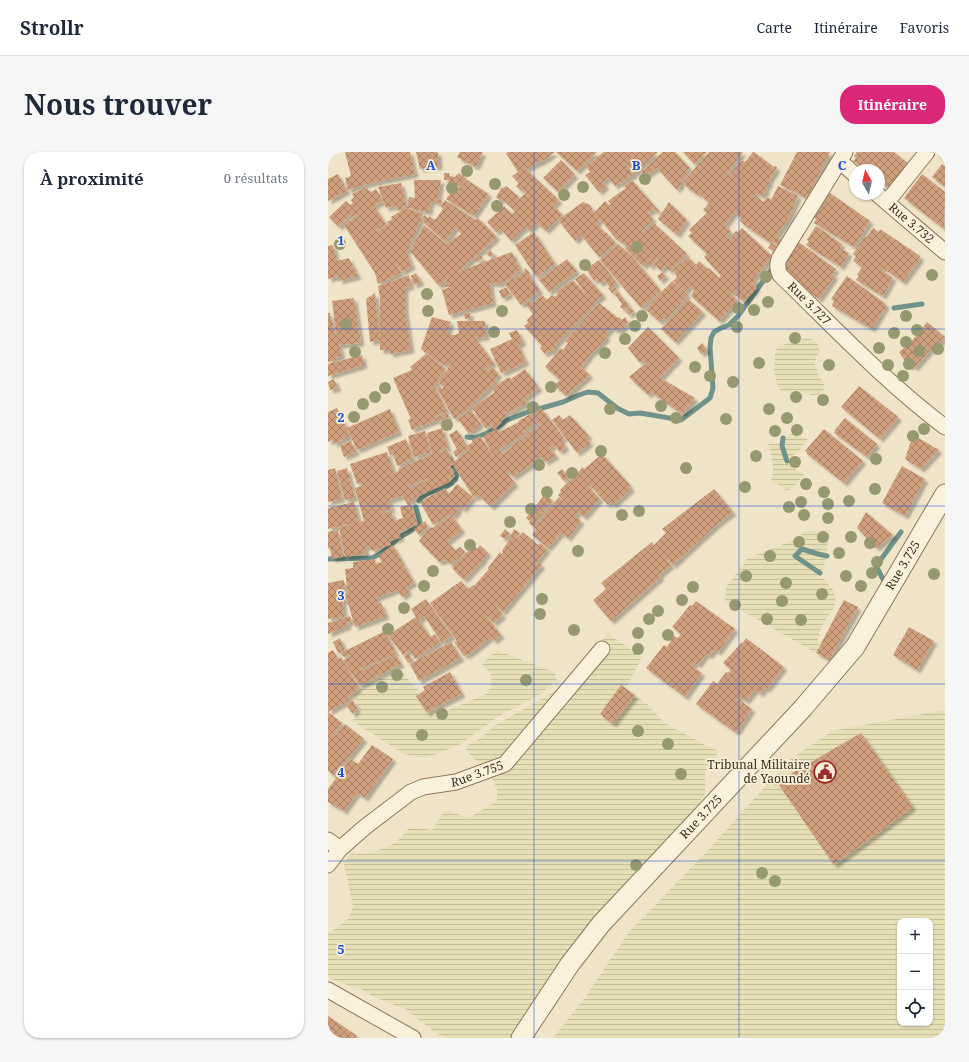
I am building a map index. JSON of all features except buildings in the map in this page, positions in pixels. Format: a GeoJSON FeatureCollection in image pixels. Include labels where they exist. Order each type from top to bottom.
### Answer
{"type":"FeatureCollection","features":[{"type":"Feature","properties":{"kind":"street"},"geometry":{"type":"LineString","coordinates":[[885,195],[927,152]]}},
{"type":"Feature","properties":{"kind":"street"},"geometry":{"type":"LineString","coordinates":[[842,156],[849,166]]}},
{"type":"Feature","properties":{"kind":"street","name":"Rue 3.727"},"geometry":{"type":"LineString","coordinates":[[842,156],[780,259],[777,265],[778,271],[780,275],[859,354],[924,412],[945,427]]}},
{"type":"Feature","properties":{"kind":"street","name":"Rue 3.732"},"geometry":{"type":"LineString","coordinates":[[885,200],[943,246]]}},
{"type":"Feature","properties":{"kind":"street","name":"Rue 3.725"},"geometry":{"type":"LineString","coordinates":[[521,1038],[570,964],[602,924],[803,708],[855,648],[945,494]]}},
{"type":"Feature","properties":{"kind":"street","name":"Rue 3.755"},"geometry":{"type":"LineString","coordinates":[[328,865],[334,844],[365,827],[411,792],[423,787],[456,782],[504,764],[602,649]]}},
{"type":"Feature","properties":{"kind":"street"},"geometry":{"type":"LineString","coordinates":[[328,990],[412,1038]]}},
{"type":"Feature","properties":{"kind":"shaded area"},"geometry":{"type":"Polygon","coordinates":[[[809,338],[818,344],[820,352],[816,358],[815,365],[824,384],[822,394],[812,395],[798,391],[783,392],[779,389],[776,381],[774,368],[777,348],[795,341],[809,338]]]}},
{"type":"Feature","properties":{"kind":"shaded area"},"geometry":{"type":"Polygon","coordinates":[[[791,434],[808,439],[801,449],[787,461],[789,466],[799,471],[804,476],[792,488],[786,490],[771,480],[773,465],[768,442],[777,444],[791,434]]]}},
{"type":"Feature","properties":{"kind":"shaded area"},"geometry":{"type":"Polygon","coordinates":[[[830,530],[824,568],[817,578],[823,578],[833,590],[836,601],[820,631],[818,650],[816,653],[725,601],[726,587],[748,558],[794,540],[806,531],[830,530]]]}},
{"type":"Feature","properties":{"kind":"shaded area"},"geometry":{"type":"Polygon","coordinates":[[[608,634],[642,657],[626,688],[647,704],[663,722],[719,751],[705,772],[705,793],[684,831],[517,1038],[448,1038],[437,1034],[407,1010],[372,996],[360,988],[353,987],[328,977],[328,932],[335,929],[348,919],[353,906],[344,864],[350,854],[363,854],[396,843],[410,827],[432,830],[445,810],[469,818],[497,801],[497,788],[488,771],[470,755],[465,747],[482,737],[496,725],[562,687],[608,634]]]}},
{"type":"Feature","properties":{"kind":"shaded area"},"geometry":{"type":"Polygon","coordinates":[[[497,650],[554,672],[557,680],[539,695],[499,716],[459,745],[426,758],[404,754],[352,721],[360,709],[353,696],[367,683],[403,672],[410,682],[421,692],[434,716],[486,694],[491,685],[491,677],[490,672],[481,664],[497,650]]]}},
{"type":"Feature","properties":{"kind":"shaded area"},"geometry":{"type":"Polygon","coordinates":[[[945,710],[945,1038],[553,1038],[583,1000],[629,932],[710,848],[788,761],[832,731],[945,710]]]}},
{"type":"Feature","properties":{"kind":"waterway"},"geometry":{"type":"LineString","coordinates":[[467,437],[475,438],[494,430],[507,420],[563,402],[588,392],[598,393],[617,408],[629,414],[640,413],[681,420],[710,398],[713,388],[710,348],[711,338],[714,332],[729,325],[738,316],[774,266]]}},
{"type":"Feature","properties":{"kind":"waterway"},"geometry":{"type":"LineString","coordinates":[[894,308],[922,304]]}},
{"type":"Feature","properties":{"kind":"waterway"},"geometry":{"type":"LineString","coordinates":[[783,438],[782,446],[787,461]]}},
{"type":"Feature","properties":{"kind":"waterway"},"geometry":{"type":"LineString","coordinates":[[419,501],[426,494],[446,487],[455,480],[457,475],[450,459]]}},
{"type":"Feature","properties":{"kind":"waterway"},"geometry":{"type":"LineString","coordinates":[[328,559],[372,558],[380,554],[398,538],[418,525],[420,522],[416,507]]}},
{"type":"Feature","properties":{"kind":"waterway"},"geometry":{"type":"LineString","coordinates":[[884,581],[876,566],[901,532]]}},
{"type":"Feature","properties":{"kind":"waterway"},"geometry":{"type":"LineString","coordinates":[[820,573],[795,556],[802,549],[827,556]]}},
{"type":"Feature","properties":{"kind":"place","name":"Tribunal Militaire de Yaoundé"},"geometry":{"type":"Point","coordinates":[825,772]}}]}
